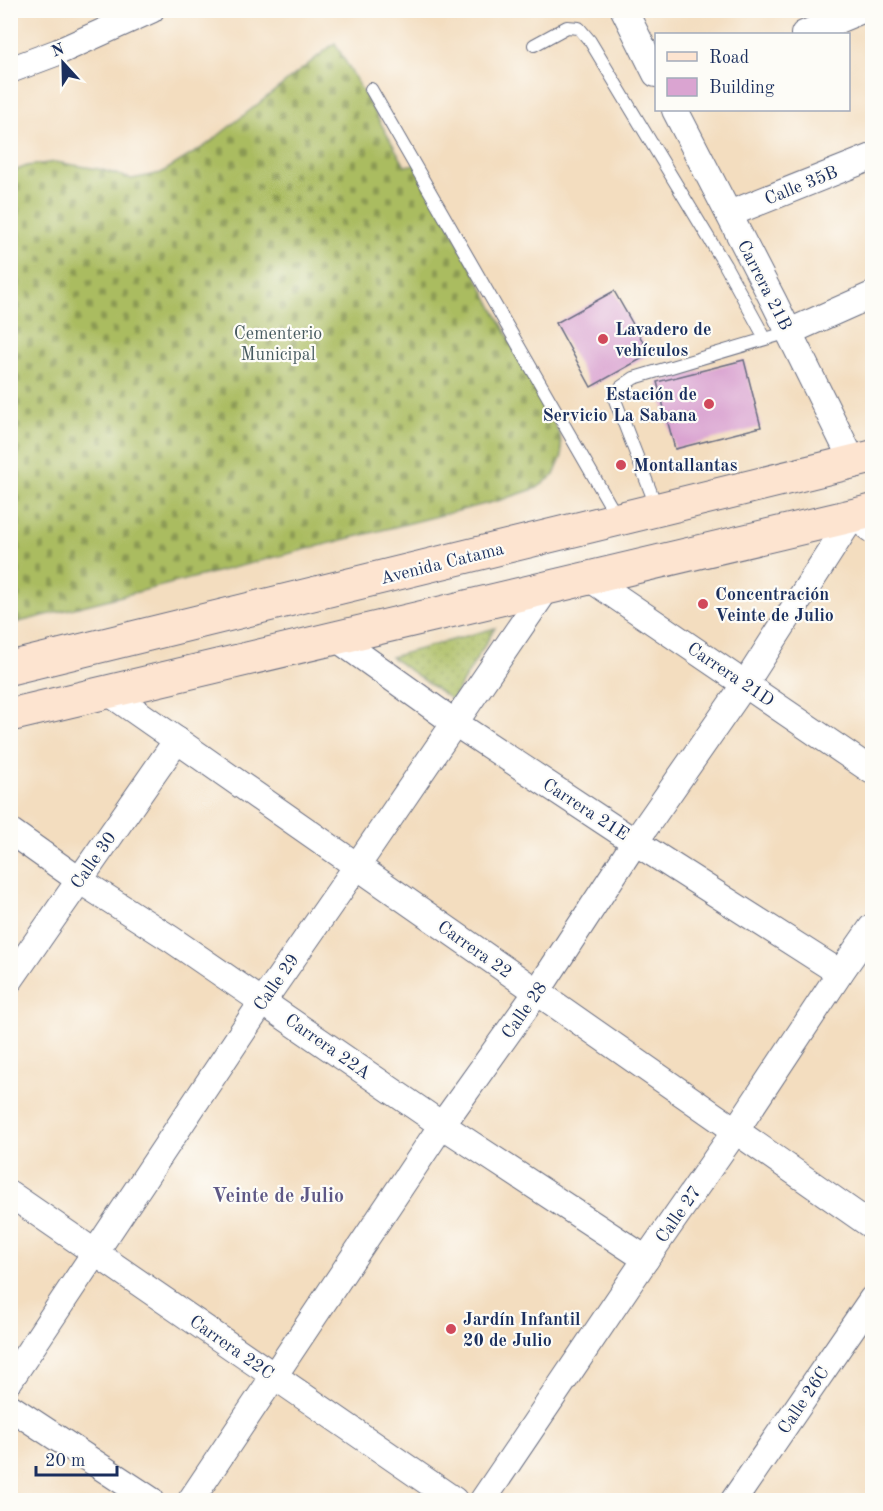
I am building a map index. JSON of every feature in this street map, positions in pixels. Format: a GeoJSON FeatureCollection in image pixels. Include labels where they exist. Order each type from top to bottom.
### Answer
{"type":"FeatureCollection","features":[{"type":"Feature","properties":{"kind":"main road","name":"Avenida Catama"},"geometry":{"type":"LineString","coordinates":[[10,668],[863,460]]}},
{"type":"Feature","properties":{"kind":"main road"},"geometry":{"type":"LineString","coordinates":[[10,716],[589,578],[866,519]]}},
{"type":"Feature","properties":{"kind":"street"},"geometry":{"type":"LineString","coordinates":[[10,70],[58,52],[151,10]]}},
{"type":"Feature","properties":{"kind":"street"},"geometry":{"type":"LineString","coordinates":[[624,10],[655,70]]}},
{"type":"Feature","properties":{"kind":"street"},"geometry":{"type":"LineString","coordinates":[[806,33],[862,10]]}},
{"type":"Feature","properties":{"kind":"street","name":"Carrera 21B"},"geometry":{"type":"LineString","coordinates":[[676,111],[789,332],[863,460]]}},
{"type":"Feature","properties":{"kind":"street","name":"Calle 35B"},"geometry":{"type":"LineString","coordinates":[[729,214],[873,157]]}},
{"type":"Feature","properties":{"kind":"street"},"geometry":{"type":"LineString","coordinates":[[789,332],[873,295]]}},
{"type":"Feature","properties":{"kind":"street","name":"Calle 28"},"geometry":{"type":"LineString","coordinates":[[191,1500],[442,1125],[537,992],[635,842],[745,684],[866,519]]}},
{"type":"Feature","properties":{"kind":"street","name":"Carrera 21D"},"geometry":{"type":"LineString","coordinates":[[589,578],[873,771]]}},
{"type":"Feature","properties":{"kind":"street","name":"Calle 29"},"geometry":{"type":"LineString","coordinates":[[10,1380],[263,1001],[547,588]]}},
{"type":"Feature","properties":{"kind":"street","name":"Carrera 21E"},"geometry":{"type":"LineString","coordinates":[[336,638],[455,723],[840,973]]}},
{"type":"Feature","properties":{"kind":"street","name":"Carrera 22"},"geometry":{"type":"LineString","coordinates":[[108,692],[873,1226]]}},
{"type":"Feature","properties":{"kind":"street","name":"Calle 30"},"geometry":{"type":"LineString","coordinates":[[10,980],[177,740]]}},
{"type":"Feature","properties":{"kind":"street","name":"Carrera 22A"},"geometry":{"type":"LineString","coordinates":[[10,831],[79,880],[263,1001],[442,1125],[646,1259]]}},
{"type":"Feature","properties":{"kind":"street","name":"Calle 27"},"geometry":{"type":"LineString","coordinates":[[483,1500],[873,927]]}},
{"type":"Feature","properties":{"kind":"street","name":"Carrera 22C"},"geometry":{"type":"LineString","coordinates":[[10,1194],[454,1500]]}},
{"type":"Feature","properties":{"kind":"street","name":"Calle 26C"},"geometry":{"type":"LineString","coordinates":[[734,1500],[873,1299]]}},
{"type":"Feature","properties":{"kind":"street"},"geometry":{"type":"LineString","coordinates":[[10,1407],[151,1500]]}},
{"type":"Feature","properties":{"kind":"lane"},"geometry":{"type":"LineString","coordinates":[[534,45],[567,27],[579,28],[590,41],[719,254],[765,338]]}},
{"type":"Feature","properties":{"kind":"lane"},"geometry":{"type":"LineString","coordinates":[[371,89],[619,520]]}},
{"type":"Feature","properties":{"kind":"lane"},"geometry":{"type":"LineString","coordinates":[[658,510],[615,400],[621,387],[634,378],[789,332]]}},
{"type":"Feature","properties":{"kind":"green space","name":"Cementerio Municipal"},"geometry":{"type":"Polygon","coordinates":[[[335,43],[405,166],[417,164],[560,435],[562,456],[554,475],[537,488],[501,500],[11,624],[11,172],[27,166],[55,162],[99,169],[132,179],[161,173],[205,146],[335,43]]]}},
{"type":"Feature","properties":{"kind":"green space"},"geometry":{"type":"Polygon","coordinates":[[[495,628],[452,700],[391,657],[495,628]]]}},
{"type":"Feature","properties":{"kind":"building","name":"Lavadero de vehículos"},"geometry":{"type":"Polygon","coordinates":[[[614,291],[650,354],[591,387],[556,323],[614,291]]]}},
{"type":"Feature","properties":{"kind":"building","name":"Estación de Servicio La Sabana"},"geometry":{"type":"Polygon","coordinates":[[[744,360],[761,427],[675,449],[657,382],[744,360]]]}},
{"type":"Feature","properties":{"kind":"place","name":"Lavadero de vehículos"},"geometry":{"type":"Point","coordinates":[603,339]}},
{"type":"Feature","properties":{"kind":"place","name":"Estación de Servicio La Sabana"},"geometry":{"type":"Point","coordinates":[709,404]}},
{"type":"Feature","properties":{"kind":"place","name":"Montallantas"},"geometry":{"type":"Point","coordinates":[621,465]}},
{"type":"Feature","properties":{"kind":"place","name":"Concentración Veinte de Julio"},"geometry":{"type":"Point","coordinates":[703,604]}},
{"type":"Feature","properties":{"kind":"place","name":"Jardín Infantil 20 de Julio"},"geometry":{"type":"Point","coordinates":[451,1329]}},
{"type":"Feature","properties":{"kind":"district","name":"Veinte de Julio"},"geometry":{"type":"Point","coordinates":[278,1195]}}]}
